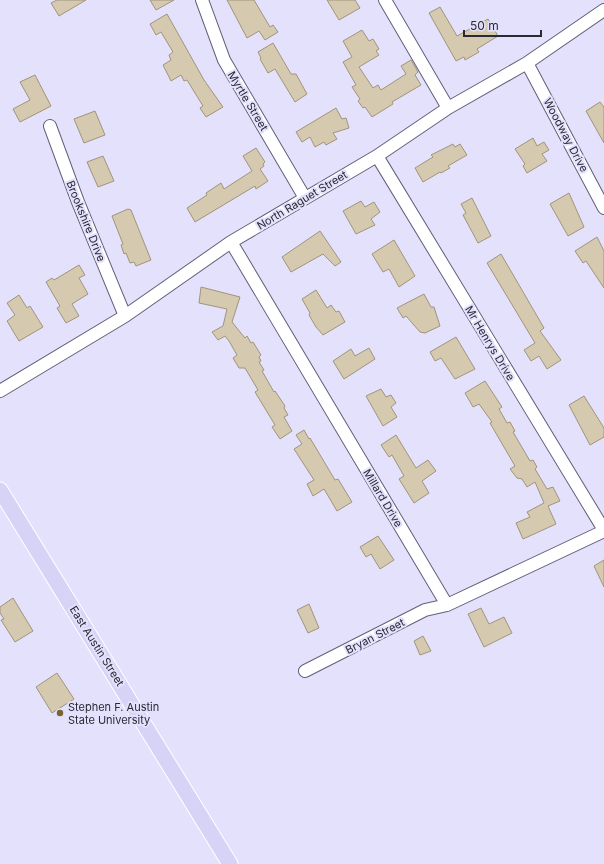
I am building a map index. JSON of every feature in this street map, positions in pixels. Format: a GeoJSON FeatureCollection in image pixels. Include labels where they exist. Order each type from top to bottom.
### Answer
{"type":"FeatureCollection","features":[{"type":"Feature","properties":{"kind":"main road","name":"East Austin Street"},"geometry":{"type":"LineString","coordinates":[[0,490],[230,864]]}},
{"type":"Feature","properties":{"kind":"street","name":"Myrtle Street"},"geometry":{"type":"LineString","coordinates":[[202,0],[224,60],[305,198]]}},
{"type":"Feature","properties":{"kind":"street"},"geometry":{"type":"LineString","coordinates":[[385,0],[448,108]]}},
{"type":"Feature","properties":{"kind":"street","name":"North Raguet Street"},"geometry":{"type":"LineString","coordinates":[[0,391],[125,316],[231,242],[377,156],[448,108],[527,63],[604,10]]}},
{"type":"Feature","properties":{"kind":"street","name":"Woodway Drive"},"geometry":{"type":"LineString","coordinates":[[527,63],[604,208]]}},
{"type":"Feature","properties":{"kind":"street","name":"Brookshire Drive"},"geometry":{"type":"LineString","coordinates":[[50,126],[78,202],[125,316]]}},
{"type":"Feature","properties":{"kind":"street","name":"Mr Henrys Drive"},"geometry":{"type":"LineString","coordinates":[[377,156],[604,530]]}},
{"type":"Feature","properties":{"kind":"street","name":"Millard Drive"},"geometry":{"type":"LineString","coordinates":[[231,242],[447,605]]}},
{"type":"Feature","properties":{"kind":"street"},"geometry":{"type":"LineString","coordinates":[[447,605],[604,530]]}},
{"type":"Feature","properties":{"kind":"street","name":"Bryan Street"},"geometry":{"type":"LineString","coordinates":[[305,671],[425,610],[447,605]]}},
{"type":"Feature","properties":{"kind":"building"},"geometry":{"type":"Polygon","coordinates":[[[57,0],[86,0],[59,16],[51,3],[57,0]]]}},
{"type":"Feature","properties":{"kind":"building"},"geometry":{"type":"Polygon","coordinates":[[[150,0],[174,0],[156,10],[150,0]]]}},
{"type":"Feature","properties":{"kind":"building"},"geometry":{"type":"Polygon","coordinates":[[[227,0],[254,0],[270,27],[273,25],[278,32],[265,40],[259,31],[247,38],[227,0]]]}},
{"type":"Feature","properties":{"kind":"building"},"geometry":{"type":"Polygon","coordinates":[[[327,0],[355,0],[360,8],[339,20],[327,0]]]}},
{"type":"Feature","properties":{"kind":"building"},"geometry":{"type":"Polygon","coordinates":[[[440,7],[457,36],[488,19],[498,36],[477,49],[479,52],[465,60],[464,57],[456,61],[429,13],[440,7]]]}},
{"type":"Feature","properties":{"kind":"building"},"geometry":{"type":"Polygon","coordinates":[[[167,14],[204,80],[223,107],[206,117],[200,108],[203,106],[187,80],[184,81],[181,75],[171,81],[163,65],[171,60],[169,55],[173,52],[161,32],[156,35],[150,24],[167,14]]]}},
{"type":"Feature","properties":{"kind":"building"},"geometry":{"type":"Polygon","coordinates":[[[362,30],[369,41],[373,39],[379,49],[376,51],[379,55],[359,67],[373,88],[378,85],[381,90],[406,74],[401,66],[411,60],[418,72],[415,75],[421,85],[392,102],[393,104],[372,117],[365,107],[363,108],[358,101],[360,99],[352,87],[356,85],[343,62],[352,57],[343,41],[362,30]]]}},
{"type":"Feature","properties":{"kind":"building"},"geometry":{"type":"Polygon","coordinates":[[[273,43],[291,74],[296,74],[307,94],[295,102],[275,69],[268,73],[260,59],[261,58],[258,52],[273,43]]]}},
{"type":"Feature","properties":{"kind":"building"},"geometry":{"type":"Polygon","coordinates":[[[35,75],[51,106],[20,122],[13,109],[30,100],[20,82],[35,75]]]}},
{"type":"Feature","properties":{"kind":"building"},"geometry":{"type":"Polygon","coordinates":[[[600,102],[604,107],[604,143],[586,111],[600,102]]]}},
{"type":"Feature","properties":{"kind":"building"},"geometry":{"type":"Polygon","coordinates":[[[336,108],[342,119],[346,118],[349,128],[333,133],[337,139],[326,145],[324,142],[315,147],[310,137],[302,142],[296,132],[336,108]]]}},
{"type":"Feature","properties":{"kind":"building"},"geometry":{"type":"Polygon","coordinates":[[[95,111],[105,135],[84,143],[74,119],[95,111]]]}},
{"type":"Feature","properties":{"kind":"building"},"geometry":{"type":"Polygon","coordinates":[[[533,138],[537,146],[544,142],[549,150],[542,154],[547,161],[527,173],[523,166],[525,164],[515,149],[533,138]]]}},
{"type":"Feature","properties":{"kind":"building"},"geometry":{"type":"Polygon","coordinates":[[[453,144],[455,147],[460,144],[467,155],[448,166],[450,168],[423,182],[415,168],[433,157],[431,155],[453,144]]]}},
{"type":"Feature","properties":{"kind":"building"},"geometry":{"type":"Polygon","coordinates":[[[256,148],[265,162],[263,164],[264,166],[260,169],[268,181],[256,189],[255,186],[195,222],[187,208],[207,195],[206,193],[221,183],[224,189],[252,171],[243,156],[256,148]]]}},
{"type":"Feature","properties":{"kind":"building"},"geometry":{"type":"Polygon","coordinates":[[[103,156],[114,181],[98,187],[87,162],[103,156]]]}},
{"type":"Feature","properties":{"kind":"building"},"geometry":{"type":"Polygon","coordinates":[[[569,193],[584,227],[568,236],[550,204],[569,193]]]}},
{"type":"Feature","properties":{"kind":"building"},"geometry":{"type":"Polygon","coordinates":[[[472,198],[491,236],[478,243],[463,215],[466,213],[461,204],[472,198]]]}},
{"type":"Feature","properties":{"kind":"building"},"geometry":{"type":"Polygon","coordinates":[[[361,201],[365,207],[374,202],[380,212],[371,219],[375,225],[356,234],[343,211],[361,201]]]}},
{"type":"Feature","properties":{"kind":"building"},"geometry":{"type":"Polygon","coordinates":[[[128,209],[131,210],[151,260],[136,266],[134,262],[130,263],[126,253],[124,254],[121,245],[123,244],[112,216],[128,209]]]}},
{"type":"Feature","properties":{"kind":"building"},"geometry":{"type":"Polygon","coordinates":[[[320,231],[341,262],[335,266],[323,254],[291,272],[282,257],[320,231]]]}},
{"type":"Feature","properties":{"kind":"building"},"geometry":{"type":"Polygon","coordinates":[[[597,237],[604,251],[604,288],[586,261],[583,263],[575,251],[597,237]]]}},
{"type":"Feature","properties":{"kind":"building"},"geometry":{"type":"Polygon","coordinates":[[[394,240],[415,276],[399,287],[389,269],[383,272],[372,254],[394,240]]]}},
{"type":"Feature","properties":{"kind":"building"},"geometry":{"type":"Polygon","coordinates":[[[501,254],[544,328],[540,331],[561,360],[547,369],[539,356],[531,361],[524,350],[535,343],[487,263],[501,254]]]}},
{"type":"Feature","properties":{"kind":"building"},"geometry":{"type":"Polygon","coordinates":[[[79,265],[85,275],[79,278],[88,294],[72,304],[79,316],[66,323],[57,308],[60,306],[46,282],[52,278],[54,280],[79,265]]]}},
{"type":"Feature","properties":{"kind":"building"},"geometry":{"type":"Polygon","coordinates":[[[201,287],[240,297],[232,322],[245,338],[247,336],[251,343],[253,342],[261,355],[259,357],[261,361],[259,362],[264,370],[262,371],[274,392],[275,391],[285,406],[284,408],[288,415],[284,417],[292,431],[280,439],[272,427],[275,425],[255,392],[258,390],[245,368],[239,368],[233,358],[237,355],[229,341],[225,336],[218,340],[212,332],[223,326],[227,309],[199,303],[201,287]]]}},
{"type":"Feature","properties":{"kind":"building"},"geometry":{"type":"Polygon","coordinates":[[[316,290],[327,308],[331,305],[336,312],[339,311],[345,322],[323,335],[309,315],[310,313],[302,299],[316,290]]]}},
{"type":"Feature","properties":{"kind":"building"},"geometry":{"type":"Polygon","coordinates":[[[424,294],[431,307],[434,307],[440,326],[425,333],[420,332],[406,316],[403,318],[397,308],[424,294]]]}},
{"type":"Feature","properties":{"kind":"building"},"geometry":{"type":"Polygon","coordinates":[[[19,295],[27,308],[30,306],[43,327],[19,341],[7,321],[15,315],[7,303],[19,295]]]}},
{"type":"Feature","properties":{"kind":"building"},"geometry":{"type":"Polygon","coordinates":[[[456,337],[475,369],[455,379],[441,358],[435,361],[430,352],[456,337]]]}},
{"type":"Feature","properties":{"kind":"building"},"geometry":{"type":"Polygon","coordinates":[[[369,348],[375,359],[344,379],[333,361],[351,349],[355,356],[369,348]]]}},
{"type":"Feature","properties":{"kind":"building"},"geometry":{"type":"Polygon","coordinates":[[[485,381],[502,407],[499,409],[507,423],[510,422],[515,431],[513,432],[530,461],[533,460],[537,467],[535,469],[547,489],[553,487],[560,501],[548,506],[556,524],[523,539],[516,523],[530,517],[527,512],[544,503],[535,482],[527,487],[522,479],[517,478],[510,469],[515,466],[490,423],[492,422],[479,404],[473,407],[465,393],[485,381]]]}},
{"type":"Feature","properties":{"kind":"building"},"geometry":{"type":"Polygon","coordinates":[[[381,389],[386,397],[391,395],[396,403],[391,407],[397,417],[383,426],[366,396],[381,389]]]}},
{"type":"Feature","properties":{"kind":"building"},"geometry":{"type":"Polygon","coordinates":[[[584,396],[604,428],[604,437],[590,445],[569,405],[584,396]]]}},
{"type":"Feature","properties":{"kind":"building"},"geometry":{"type":"Polygon","coordinates":[[[304,430],[335,480],[338,479],[352,502],[337,511],[324,489],[313,496],[307,484],[314,480],[294,449],[302,444],[296,435],[304,430]]]}},
{"type":"Feature","properties":{"kind":"building"},"geometry":{"type":"Polygon","coordinates":[[[396,435],[416,468],[428,460],[436,471],[422,481],[429,493],[414,503],[399,479],[404,476],[392,455],[389,457],[381,445],[396,435]]]}},
{"type":"Feature","properties":{"kind":"building"},"geometry":{"type":"Polygon","coordinates":[[[378,536],[394,560],[380,569],[371,554],[366,557],[360,547],[378,536]]]}},
{"type":"Feature","properties":{"kind":"building"},"geometry":{"type":"Polygon","coordinates":[[[604,560],[604,587],[594,566],[604,560]]]}},
{"type":"Feature","properties":{"kind":"building"},"geometry":{"type":"Polygon","coordinates":[[[13,598],[33,631],[15,642],[1,620],[4,619],[0,613],[0,607],[13,598]]]}},
{"type":"Feature","properties":{"kind":"building"},"geometry":{"type":"Polygon","coordinates":[[[309,604],[319,628],[308,633],[297,610],[309,604]]]}},
{"type":"Feature","properties":{"kind":"building"},"geometry":{"type":"Polygon","coordinates":[[[481,608],[489,624],[504,617],[512,633],[484,647],[468,614],[481,608]]]}},
{"type":"Feature","properties":{"kind":"building"},"geometry":{"type":"Polygon","coordinates":[[[423,636],[431,651],[420,655],[414,641],[423,636]]]}},
{"type":"Feature","properties":{"kind":"building"},"geometry":{"type":"Polygon","coordinates":[[[57,673],[74,699],[52,713],[36,687],[57,673]]]}},
{"type":"Feature","properties":{"kind":"place","name":"Stephen F. Austin State University"},"geometry":{"type":"Point","coordinates":[60,713]}}]}
